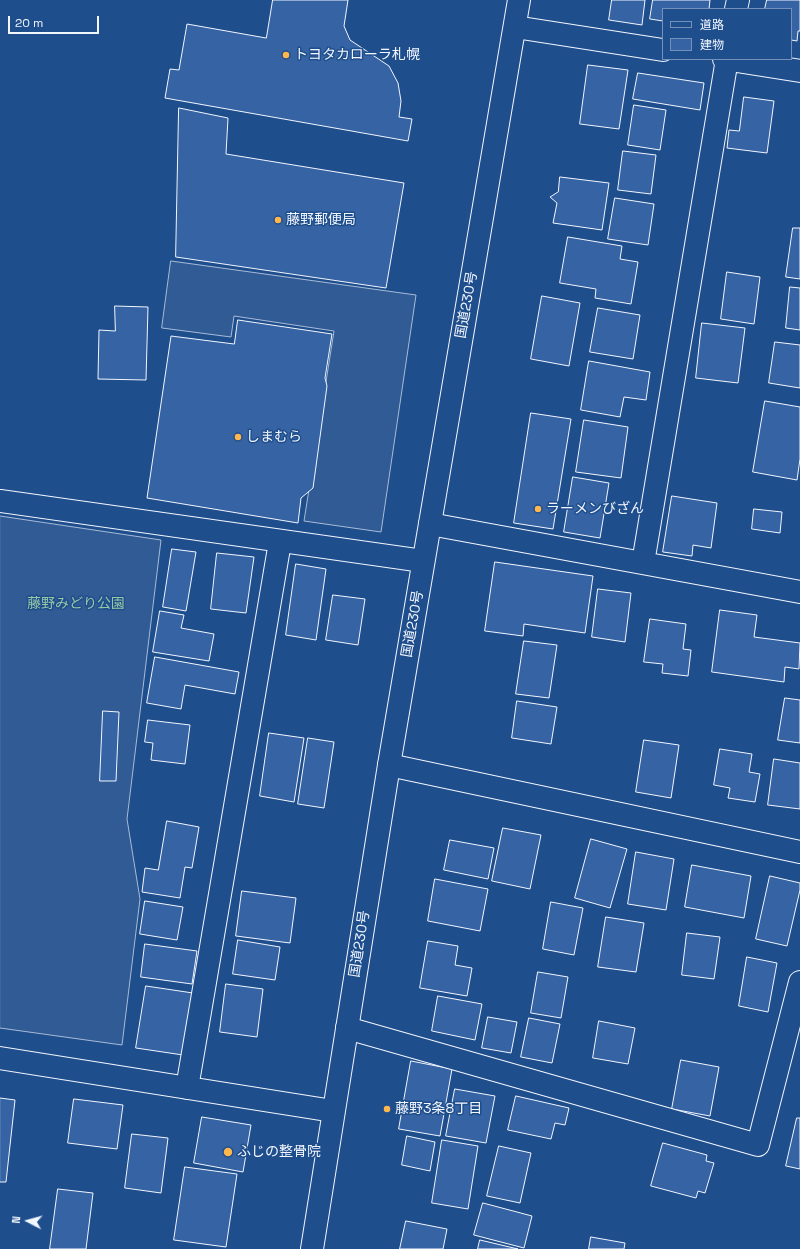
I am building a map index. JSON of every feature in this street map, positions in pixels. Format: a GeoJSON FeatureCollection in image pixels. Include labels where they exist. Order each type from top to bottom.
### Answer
{"type":"FeatureCollection","features":[{"type":"Feature","properties":{"kind":"main road","name":"国道230号"},"geometry":{"type":"LineString","coordinates":[[312,1249],[389,765],[519,0]]}},
{"type":"Feature","properties":{"kind":"main road"},"geometry":{"type":"LineString","coordinates":[[515,27],[662,50]]}},
{"type":"Feature","properties":{"kind":"main road"},"geometry":{"type":"LineString","coordinates":[[643,563],[726,60]]}},
{"type":"Feature","properties":{"kind":"main road"},"geometry":{"type":"LineString","coordinates":[[732,60],[800,71]]}},
{"type":"Feature","properties":{"kind":"main road"},"geometry":{"type":"LineString","coordinates":[[0,501],[280,542],[423,561]]}},
{"type":"Feature","properties":{"kind":"main road"},"geometry":{"type":"LineString","coordinates":[[430,524],[800,592]]}},
{"type":"Feature","properties":{"kind":"main road"},"geometry":{"type":"LineString","coordinates":[[187,1088],[280,542]]}},
{"type":"Feature","properties":{"kind":"main road"},"geometry":{"type":"LineString","coordinates":[[389,765],[800,852]]}},
{"type":"Feature","properties":{"kind":"main road"},"geometry":{"type":"LineString","coordinates":[[347,1028],[758,1145],[800,982]]}},
{"type":"Feature","properties":{"kind":"main road"},"geometry":{"type":"LineString","coordinates":[[0,1058],[333,1111]]}},
{"type":"Feature","properties":{"kind":"shaded area"},"geometry":{"type":"Polygon","coordinates":[[[171,261],[416,295],[381,532],[304,521],[334,331],[234,316],[231,337],[162,328],[171,261]]]}},
{"type":"Feature","properties":{"kind":"shaded area","name":"藤野みどり公園"},"geometry":{"type":"Polygon","coordinates":[[[0,516],[161,540],[127,819],[140,899],[122,1045],[0,1028],[0,516]]]}},
{"type":"Feature","properties":{"kind":"building"},"geometry":{"type":"Polygon","coordinates":[[[273,0],[348,0],[344,26],[350,40],[389,66],[398,83],[401,101],[399,117],[412,119],[408,141],[165,98],[170,69],[179,70],[187,24],[266,38],[273,0]]]}},
{"type":"Feature","properties":{"kind":"building"},"geometry":{"type":"Polygon","coordinates":[[[612,0],[645,0],[642,25],[609,20],[612,0]]]}},
{"type":"Feature","properties":{"kind":"building"},"geometry":{"type":"Polygon","coordinates":[[[653,0],[710,0],[709,8],[662,8],[662,21],[650,19],[653,0]]]}},
{"type":"Feature","properties":{"kind":"building"},"geometry":{"type":"Polygon","coordinates":[[[767,0],[800,0],[800,31],[798,31],[797,41],[792,40],[792,8],[765,8],[767,0]]]}},
{"type":"Feature","properties":{"kind":"building"},"geometry":{"type":"Polygon","coordinates":[[[588,65],[628,70],[619,129],[580,124],[588,65]]]}},
{"type":"Feature","properties":{"kind":"building"},"geometry":{"type":"Polygon","coordinates":[[[638,73],[704,83],[700,110],[633,99],[638,73]]]}},
{"type":"Feature","properties":{"kind":"building"},"geometry":{"type":"Polygon","coordinates":[[[744,97],[774,101],[767,153],[727,148],[729,130],[739,131],[744,97]]]}},
{"type":"Feature","properties":{"kind":"building"},"geometry":{"type":"Polygon","coordinates":[[[634,105],[666,110],[660,150],[628,145],[634,105]]]}},
{"type":"Feature","properties":{"kind":"building"},"geometry":{"type":"Polygon","coordinates":[[[179,108],[228,118],[226,154],[404,183],[386,288],[176,257],[179,108]]]}},
{"type":"Feature","properties":{"kind":"building"},"geometry":{"type":"Polygon","coordinates":[[[623,151],[656,155],[651,194],[618,190],[623,151]]]}},
{"type":"Feature","properties":{"kind":"building"},"geometry":{"type":"Polygon","coordinates":[[[560,177],[609,183],[602,230],[553,223],[557,203],[550,197],[558,192],[560,177]]]}},
{"type":"Feature","properties":{"kind":"building"},"geometry":{"type":"Polygon","coordinates":[[[615,198],[654,204],[648,245],[608,239],[615,198]]]}},
{"type":"Feature","properties":{"kind":"building"},"geometry":{"type":"Polygon","coordinates":[[[793,228],[800,228],[800,279],[786,277],[793,228]]]}},
{"type":"Feature","properties":{"kind":"building"},"geometry":{"type":"Polygon","coordinates":[[[568,237],[622,246],[620,259],[638,262],[631,304],[595,298],[596,289],[560,283],[568,237]]]}},
{"type":"Feature","properties":{"kind":"building"},"geometry":{"type":"Polygon","coordinates":[[[727,272],[760,277],[754,324],[721,319],[727,272]]]}},
{"type":"Feature","properties":{"kind":"building"},"geometry":{"type":"Polygon","coordinates":[[[790,287],[800,288],[800,330],[786,328],[790,287]]]}},
{"type":"Feature","properties":{"kind":"building"},"geometry":{"type":"Polygon","coordinates":[[[542,296],[580,303],[569,366],[531,359],[542,296]]]}},
{"type":"Feature","properties":{"kind":"building"},"geometry":{"type":"Polygon","coordinates":[[[115,306],[148,307],[146,380],[98,379],[99,330],[115,331],[115,306]]]}},
{"type":"Feature","properties":{"kind":"building"},"geometry":{"type":"Polygon","coordinates":[[[598,308],[640,315],[633,359],[590,352],[598,308]]]}},
{"type":"Feature","properties":{"kind":"building","name":"しまむら"},"geometry":{"type":"Polygon","coordinates":[[[238,320],[332,334],[325,378],[327,386],[313,488],[301,498],[298,523],[147,498],[171,336],[234,344],[238,320]]]}},
{"type":"Feature","properties":{"kind":"building"},"geometry":{"type":"Polygon","coordinates":[[[702,323],[745,328],[738,383],[696,378],[702,323]]]}},
{"type":"Feature","properties":{"kind":"building"},"geometry":{"type":"Polygon","coordinates":[[[775,342],[800,345],[800,388],[769,383],[775,342]]]}},
{"type":"Feature","properties":{"kind":"building"},"geometry":{"type":"Polygon","coordinates":[[[589,361],[650,372],[646,400],[624,397],[620,417],[581,410],[589,361]]]}},
{"type":"Feature","properties":{"kind":"building"},"geometry":{"type":"Polygon","coordinates":[[[765,401],[800,407],[800,459],[797,480],[753,472],[765,401]]]}},
{"type":"Feature","properties":{"kind":"building"},"geometry":{"type":"Polygon","coordinates":[[[531,413],[571,419],[553,529],[514,523],[531,413]]]}},
{"type":"Feature","properties":{"kind":"building"},"geometry":{"type":"Polygon","coordinates":[[[584,420],[628,427],[621,478],[576,472],[584,420]]]}},
{"type":"Feature","properties":{"kind":"building"},"geometry":{"type":"Polygon","coordinates":[[[573,477],[609,483],[600,538],[564,532],[573,477]]]}},
{"type":"Feature","properties":{"kind":"building"},"geometry":{"type":"Polygon","coordinates":[[[672,496],[717,503],[711,548],[693,545],[692,556],[663,552],[672,496]]]}},
{"type":"Feature","properties":{"kind":"building"},"geometry":{"type":"Polygon","coordinates":[[[754,509],[782,512],[780,533],[752,529],[754,509]]]}},
{"type":"Feature","properties":{"kind":"building"},"geometry":{"type":"Polygon","coordinates":[[[172,549],[196,552],[186,611],[163,607],[172,549]]]}},
{"type":"Feature","properties":{"kind":"building"},"geometry":{"type":"Polygon","coordinates":[[[217,553],[254,557],[246,613],[211,609],[217,553]]]}},
{"type":"Feature","properties":{"kind":"building"},"geometry":{"type":"Polygon","coordinates":[[[495,562],[593,576],[585,633],[524,624],[523,636],[485,631],[495,562]]]}},
{"type":"Feature","properties":{"kind":"building"},"geometry":{"type":"Polygon","coordinates":[[[296,564],[326,569],[316,640],[286,635],[296,564]]]}},
{"type":"Feature","properties":{"kind":"building"},"geometry":{"type":"Polygon","coordinates":[[[598,589],[631,593],[625,642],[592,637],[598,589]]]}},
{"type":"Feature","properties":{"kind":"building"},"geometry":{"type":"Polygon","coordinates":[[[333,595],[365,599],[358,645],[326,640],[333,595]]]}},
{"type":"Feature","properties":{"kind":"building"},"geometry":{"type":"Polygon","coordinates":[[[720,610],[757,615],[754,637],[800,643],[799,669],[785,667],[784,682],[712,672],[720,610]]]}},
{"type":"Feature","properties":{"kind":"building"},"geometry":{"type":"Polygon","coordinates":[[[160,611],[184,615],[181,628],[214,634],[209,661],[153,652],[160,611]]]}},
{"type":"Feature","properties":{"kind":"building"},"geometry":{"type":"Polygon","coordinates":[[[650,619],[686,624],[683,649],[691,650],[688,676],[662,673],[663,664],[644,662],[650,619]]]}},
{"type":"Feature","properties":{"kind":"building"},"geometry":{"type":"Polygon","coordinates":[[[524,641],[557,645],[549,698],[516,694],[524,641]]]}},
{"type":"Feature","properties":{"kind":"building"},"geometry":{"type":"Polygon","coordinates":[[[155,657],[239,672],[235,694],[185,685],[181,709],[147,703],[155,657]]]}},
{"type":"Feature","properties":{"kind":"building"},"geometry":{"type":"Polygon","coordinates":[[[785,698],[800,700],[800,743],[778,740],[785,698]]]}},
{"type":"Feature","properties":{"kind":"building"},"geometry":{"type":"Polygon","coordinates":[[[517,701],[557,707],[551,744],[512,738],[517,701]]]}},
{"type":"Feature","properties":{"kind":"building"},"geometry":{"type":"Polygon","coordinates":[[[103,711],[119,712],[116,781],[100,781],[103,711]]]}},
{"type":"Feature","properties":{"kind":"building"},"geometry":{"type":"Polygon","coordinates":[[[148,720],[190,725],[185,764],[151,760],[153,743],[145,742],[148,720]]]}},
{"type":"Feature","properties":{"kind":"building"},"geometry":{"type":"Polygon","coordinates":[[[269,733],[304,738],[294,802],[260,796],[269,733]]]}},
{"type":"Feature","properties":{"kind":"building"},"geometry":{"type":"Polygon","coordinates":[[[308,738],[334,742],[324,808],[298,804],[308,738]]]}},
{"type":"Feature","properties":{"kind":"building"},"geometry":{"type":"Polygon","coordinates":[[[644,740],[679,745],[671,798],[636,792],[644,740]]]}},
{"type":"Feature","properties":{"kind":"building"},"geometry":{"type":"Polygon","coordinates":[[[720,749],[752,754],[749,772],[760,774],[755,802],[728,798],[730,788],[714,785],[720,749]]]}},
{"type":"Feature","properties":{"kind":"building"},"geometry":{"type":"Polygon","coordinates":[[[774,759],[800,763],[800,809],[768,805],[774,759]]]}},
{"type":"Feature","properties":{"kind":"building"},"geometry":{"type":"Polygon","coordinates":[[[167,821],[199,827],[192,868],[185,867],[180,898],[142,892],[145,868],[158,870],[167,821]]]}},
{"type":"Feature","properties":{"kind":"building"},"geometry":{"type":"Polygon","coordinates":[[[503,828],[541,835],[530,889],[492,881],[503,828]]]}},
{"type":"Feature","properties":{"kind":"building"},"geometry":{"type":"Polygon","coordinates":[[[591,839],[627,849],[610,908],[575,898],[591,839]]]}},
{"type":"Feature","properties":{"kind":"building"},"geometry":{"type":"Polygon","coordinates":[[[450,840],[494,848],[488,879],[444,870],[450,840]]]}},
{"type":"Feature","properties":{"kind":"building"},"geometry":{"type":"Polygon","coordinates":[[[636,852],[674,859],[666,910],[628,904],[636,852]]]}},
{"type":"Feature","properties":{"kind":"building"},"geometry":{"type":"Polygon","coordinates":[[[692,865],[751,876],[744,918],[685,907],[692,865]]]}},
{"type":"Feature","properties":{"kind":"building"},"geometry":{"type":"Polygon","coordinates":[[[770,876],[800,883],[800,890],[787,946],[756,939],[770,876]]]}},
{"type":"Feature","properties":{"kind":"building"},"geometry":{"type":"Polygon","coordinates":[[[435,879],[488,889],[480,931],[428,921],[435,879]]]}},
{"type":"Feature","properties":{"kind":"building"},"geometry":{"type":"Polygon","coordinates":[[[242,891],[296,898],[290,943],[236,936],[242,891]]]}},
{"type":"Feature","properties":{"kind":"building"},"geometry":{"type":"Polygon","coordinates":[[[145,901],[183,907],[177,940],[140,934],[145,901]]]}},
{"type":"Feature","properties":{"kind":"building"},"geometry":{"type":"Polygon","coordinates":[[[551,902],[583,908],[574,955],[543,949],[551,902]]]}},
{"type":"Feature","properties":{"kind":"building"},"geometry":{"type":"Polygon","coordinates":[[[606,917],[644,923],[636,972],[598,967],[606,917]]]}},
{"type":"Feature","properties":{"kind":"building"},"geometry":{"type":"Polygon","coordinates":[[[687,933],[720,937],[714,979],[682,975],[687,933]]]}},
{"type":"Feature","properties":{"kind":"building"},"geometry":{"type":"Polygon","coordinates":[[[238,940],[280,947],[275,980],[233,974],[238,940]]]}},
{"type":"Feature","properties":{"kind":"building"},"geometry":{"type":"Polygon","coordinates":[[[428,941],[458,946],[455,965],[472,968],[467,996],[420,988],[428,941]]]}},
{"type":"Feature","properties":{"kind":"building"},"geometry":{"type":"Polygon","coordinates":[[[145,944],[197,951],[192,984],[141,977],[145,944]]]}},
{"type":"Feature","properties":{"kind":"building"},"geometry":{"type":"Polygon","coordinates":[[[747,957],[777,963],[768,1012],[739,1006],[747,957]]]}},
{"type":"Feature","properties":{"kind":"building"},"geometry":{"type":"Polygon","coordinates":[[[538,972],[568,977],[561,1018],[531,1013],[538,972]]]}},
{"type":"Feature","properties":{"kind":"building"},"geometry":{"type":"Polygon","coordinates":[[[226,984],[263,989],[257,1037],[220,1032],[226,984]]]}},
{"type":"Feature","properties":{"kind":"building"},"geometry":{"type":"Polygon","coordinates":[[[146,986],[193,993],[183,1055],[136,1048],[146,986]]]}},
{"type":"Feature","properties":{"kind":"building"},"geometry":{"type":"Polygon","coordinates":[[[438,996],[482,1004],[475,1040],[432,1031],[438,996]]]}},
{"type":"Feature","properties":{"kind":"building"},"geometry":{"type":"Polygon","coordinates":[[[488,1017],[517,1022],[511,1053],[482,1048],[488,1017]]]}},
{"type":"Feature","properties":{"kind":"building"},"geometry":{"type":"Polygon","coordinates":[[[529,1018],[560,1024],[552,1063],[521,1057],[529,1018]]]}},
{"type":"Feature","properties":{"kind":"building"},"geometry":{"type":"Polygon","coordinates":[[[599,1021],[635,1028],[628,1064],[593,1058],[599,1021]]]}},
{"type":"Feature","properties":{"kind":"building"},"geometry":{"type":"Polygon","coordinates":[[[681,1060],[719,1067],[710,1116],[672,1109],[681,1060]]]}},
{"type":"Feature","properties":{"kind":"building"},"geometry":{"type":"Polygon","coordinates":[[[411,1061],[452,1069],[440,1136],[399,1129],[411,1061]]]}},
{"type":"Feature","properties":{"kind":"building"},"geometry":{"type":"Polygon","coordinates":[[[455,1089],[495,1096],[486,1143],[446,1136],[455,1089]]]}},
{"type":"Feature","properties":{"kind":"building"},"geometry":{"type":"Polygon","coordinates":[[[516,1096],[569,1108],[565,1125],[555,1123],[551,1139],[508,1130],[516,1096]]]}},
{"type":"Feature","properties":{"kind":"building"},"geometry":{"type":"Polygon","coordinates":[[[0,1098],[15,1100],[6,1182],[0,1182],[0,1098]]]}},
{"type":"Feature","properties":{"kind":"building"},"geometry":{"type":"Polygon","coordinates":[[[74,1099],[123,1105],[117,1149],[68,1143],[74,1099]]]}},
{"type":"Feature","properties":{"kind":"building"},"geometry":{"type":"Polygon","coordinates":[[[202,1117],[251,1125],[243,1172],[194,1163],[202,1117]]]}},
{"type":"Feature","properties":{"kind":"building"},"geometry":{"type":"Polygon","coordinates":[[[797,1118],[800,1118],[800,1169],[786,1166],[797,1118]]]}},
{"type":"Feature","properties":{"kind":"building"},"geometry":{"type":"Polygon","coordinates":[[[132,1134],[168,1138],[161,1193],[125,1188],[132,1134]]]}},
{"type":"Feature","properties":{"kind":"building"},"geometry":{"type":"Polygon","coordinates":[[[407,1136],[435,1142],[430,1171],[402,1165],[407,1136]]]}},
{"type":"Feature","properties":{"kind":"building"},"geometry":{"type":"Polygon","coordinates":[[[442,1140],[478,1146],[468,1209],[432,1203],[442,1140]]]}},
{"type":"Feature","properties":{"kind":"building"},"geometry":{"type":"Polygon","coordinates":[[[663,1143],[707,1155],[706,1161],[714,1163],[705,1193],[698,1191],[696,1198],[651,1186],[663,1143]]]}},
{"type":"Feature","properties":{"kind":"building"},"geometry":{"type":"Polygon","coordinates":[[[499,1146],[531,1153],[520,1203],[487,1196],[499,1146]]]}},
{"type":"Feature","properties":{"kind":"building"},"geometry":{"type":"Polygon","coordinates":[[[185,1167],[237,1174],[226,1247],[174,1240],[185,1167]]]}},
{"type":"Feature","properties":{"kind":"building"},"geometry":{"type":"Polygon","coordinates":[[[58,1189],[93,1193],[86,1249],[50,1249],[58,1189]]]}},
{"type":"Feature","properties":{"kind":"building"},"geometry":{"type":"Polygon","coordinates":[[[483,1203],[532,1216],[524,1248],[474,1235],[483,1203]]]}},
{"type":"Feature","properties":{"kind":"building"},"geometry":{"type":"Polygon","coordinates":[[[406,1221],[447,1229],[443,1249],[400,1249],[406,1221]]]}},
{"type":"Feature","properties":{"kind":"building"},"geometry":{"type":"Polygon","coordinates":[[[591,1237],[625,1243],[624,1249],[589,1249],[591,1237]]]}},
{"type":"Feature","properties":{"kind":"building"},"geometry":{"type":"Polygon","coordinates":[[[480,1240],[518,1249],[478,1249],[480,1240]]]}},
{"type":"Feature","properties":{"kind":"place","name":"トヨタカローラ札幌"},"geometry":{"type":"Point","coordinates":[286,55]}},
{"type":"Feature","properties":{"kind":"place","name":"藤野郵便局"},"geometry":{"type":"Point","coordinates":[278,220]}},
{"type":"Feature","properties":{"kind":"place","name":"しまむら"},"geometry":{"type":"Point","coordinates":[238,437]}},
{"type":"Feature","properties":{"kind":"place","name":"ラーメンびざん"},"geometry":{"type":"Point","coordinates":[538,509]}},
{"type":"Feature","properties":{"kind":"place","name":"藤野3条8丁目"},"geometry":{"type":"Point","coordinates":[387,1109]}},
{"type":"Feature","properties":{"kind":"place","name":"ふじの整骨院"},"geometry":{"type":"Point","coordinates":[228,1152]}}]}
